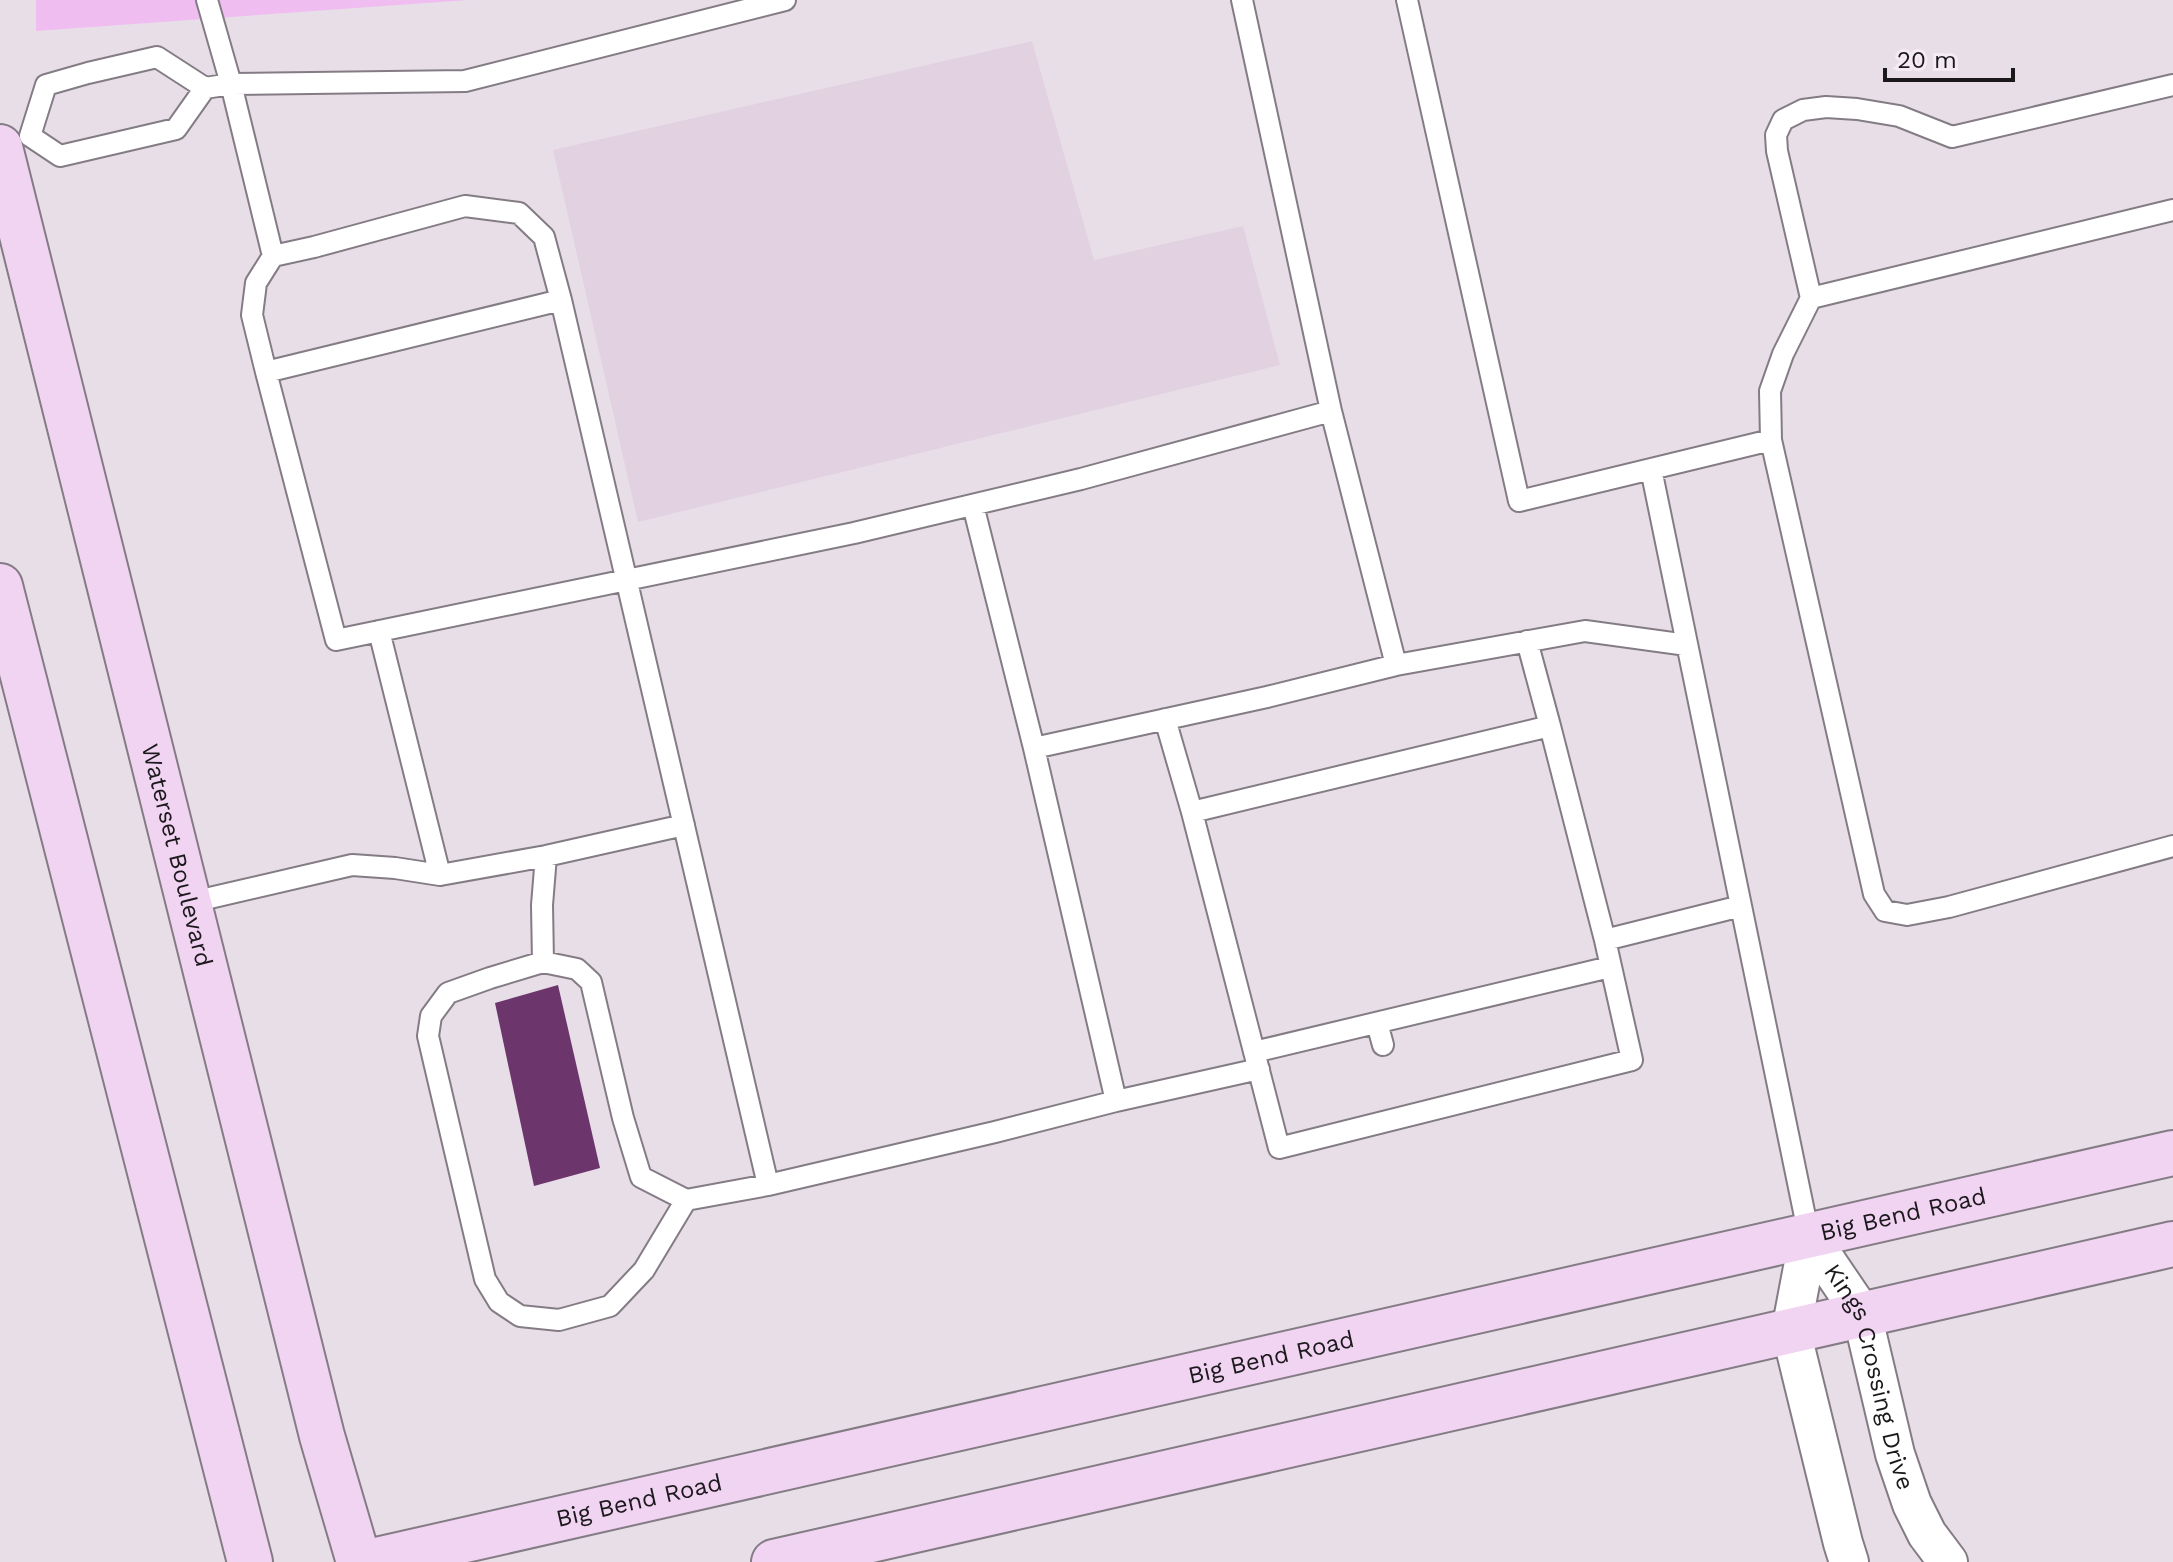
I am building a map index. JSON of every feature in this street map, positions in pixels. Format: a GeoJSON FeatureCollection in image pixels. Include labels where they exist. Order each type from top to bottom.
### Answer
{"type":"FeatureCollection","features":[{"type":"Feature","properties":{"kind":"main road","name":"Waterset Boulevard"},"geometry":{"type":"LineString","coordinates":[[10,143],[188,903],[322,1436],[359,1562]]}},
{"type":"Feature","properties":{"kind":"main road"},"geometry":{"type":"LineString","coordinates":[[0,586],[250,1562]]}},
{"type":"Feature","properties":{"kind":"main road","name":"Big Bend Road"},"geometry":{"type":"LineString","coordinates":[[368,1562],[2173,1153]]}},
{"type":"Feature","properties":{"kind":"main road"},"geometry":{"type":"LineString","coordinates":[[774,1562],[2173,1244]]}},
{"type":"Feature","properties":{"kind":"street","name":"Kings Crossing Drive"},"geometry":{"type":"LineString","coordinates":[[1809,1236],[1862,1314],[1895,1454],[1912,1504],[1927,1534],[1948,1562]]}},
{"type":"Feature","properties":{"kind":"street","name":"Kings Crossing Drive"},"geometry":{"type":"LineString","coordinates":[[1809,1236],[1791,1331],[1849,1562]]}},
{"type":"Feature","properties":{"kind":"lane"},"geometry":{"type":"LineString","coordinates":[[207,0],[273,256]]}},
{"type":"Feature","properties":{"kind":"lane"},"geometry":{"type":"LineString","coordinates":[[205,88],[176,129],[60,156],[10,143],[46,85],[157,57],[205,88],[231,84],[465,81],[785,0]]}},
{"type":"Feature","properties":{"kind":"lane"},"geometry":{"type":"LineString","coordinates":[[1242,0],[1331,411],[1396,665]]}},
{"type":"Feature","properties":{"kind":"lane"},"geometry":{"type":"LineString","coordinates":[[1407,0],[1519,501],[1771,440]]}},
{"type":"Feature","properties":{"kind":"lane"},"geometry":{"type":"LineString","coordinates":[[2173,85],[1952,137],[1899,116],[1857,109],[1826,107],[1803,110],[1783,120],[1776,135],[1777,151],[1811,298],[1783,354],[1770,391],[1771,440],[1874,894],[1885,911],[1907,915],[1949,907],[2173,846]]}},
{"type":"Feature","properties":{"kind":"lane"},"geometry":{"type":"LineString","coordinates":[[768,1185],[626,579],[561,300],[544,237],[519,213],[465,206],[273,256],[256,283],[252,315],[336,640],[626,579],[854,533],[1081,479],[1331,411]]}},
{"type":"Feature","properties":{"kind":"lane"},"geometry":{"type":"LineString","coordinates":[[1811,298],[2173,210]]}},
{"type":"Feature","properties":{"kind":"lane"},"geometry":{"type":"LineString","coordinates":[[266,372],[561,300]]}},
{"type":"Feature","properties":{"kind":"lane"},"geometry":{"type":"LineString","coordinates":[[1651,469],[1809,1236]]}},
{"type":"Feature","properties":{"kind":"lane"},"geometry":{"type":"LineString","coordinates":[[973,505],[1034,748],[1116,1101]]}},
{"type":"Feature","properties":{"kind":"lane"},"geometry":{"type":"LineString","coordinates":[[379,631],[440,875]]}},
{"type":"Feature","properties":{"kind":"lane"},"geometry":{"type":"LineString","coordinates":[[1034,748],[1396,665],[1585,631],[1687,645]]}},
{"type":"Feature","properties":{"kind":"lane"},"geometry":{"type":"LineString","coordinates":[[1165,719],[1279,1148],[1342,1125],[1551,1073],[1632,1060],[1605,940],[1527,641]]}},
{"type":"Feature","properties":{"kind":"lane"},"geometry":{"type":"LineString","coordinates":[[1192,812],[1550,726]]}},
{"type":"Feature","properties":{"kind":"lane"},"geometry":{"type":"LineString","coordinates":[[188,903],[352,865],[440,875],[546,856],[684,825]]}},
{"type":"Feature","properties":{"kind":"lane"},"geometry":{"type":"LineString","coordinates":[[543,962],[542,905],[546,856]]}},
{"type":"Feature","properties":{"kind":"lane"},"geometry":{"type":"LineString","coordinates":[[1605,940],[1741,906]]}},
{"type":"Feature","properties":{"kind":"lane"},"geometry":{"type":"LineString","coordinates":[[686,1200],[644,1270],[610,1306],[559,1320],[520,1316],[499,1302],[485,1279],[428,1036],[431,1016],[448,993],[543,962],[577,969],[591,982],[623,1118],[641,1177],[686,1200],[768,1185],[995,1132],[1257,1060],[1323,1036],[1610,967]]}},
{"type":"Feature","properties":{"kind":"lane"},"geometry":{"type":"LineString","coordinates":[[1532,986],[1536,1007]]}},
{"type":"Feature","properties":{"kind":"lane"},"geometry":{"type":"LineString","coordinates":[[1480,998],[1485,1019]]}},
{"type":"Feature","properties":{"kind":"lane"},"geometry":{"type":"LineString","coordinates":[[1425,1012],[1430,1033]]}},
{"type":"Feature","properties":{"kind":"lane"},"geometry":{"type":"LineString","coordinates":[[1377,1023],[1383,1045]]}},
{"type":"Feature","properties":{"kind":"lane"},"geometry":{"type":"LineString","coordinates":[[1323,1036],[1327,1058]]}},
{"type":"Feature","properties":{"kind":"shaded area"},"geometry":{"type":"Polygon","coordinates":[[[36,0],[468,0],[36,31],[36,0]]]}},
{"type":"Feature","properties":{"kind":"shaded area"},"geometry":{"type":"Polygon","coordinates":[[[1032,41],[1094,260],[1243,226],[1280,365],[638,522],[553,150],[1032,41]]]}},
{"type":"Feature","properties":{"kind":"building"},"geometry":{"type":"Polygon","coordinates":[[[558,985],[600,1168],[534,1186],[495,1003],[558,985]]]}}]}
